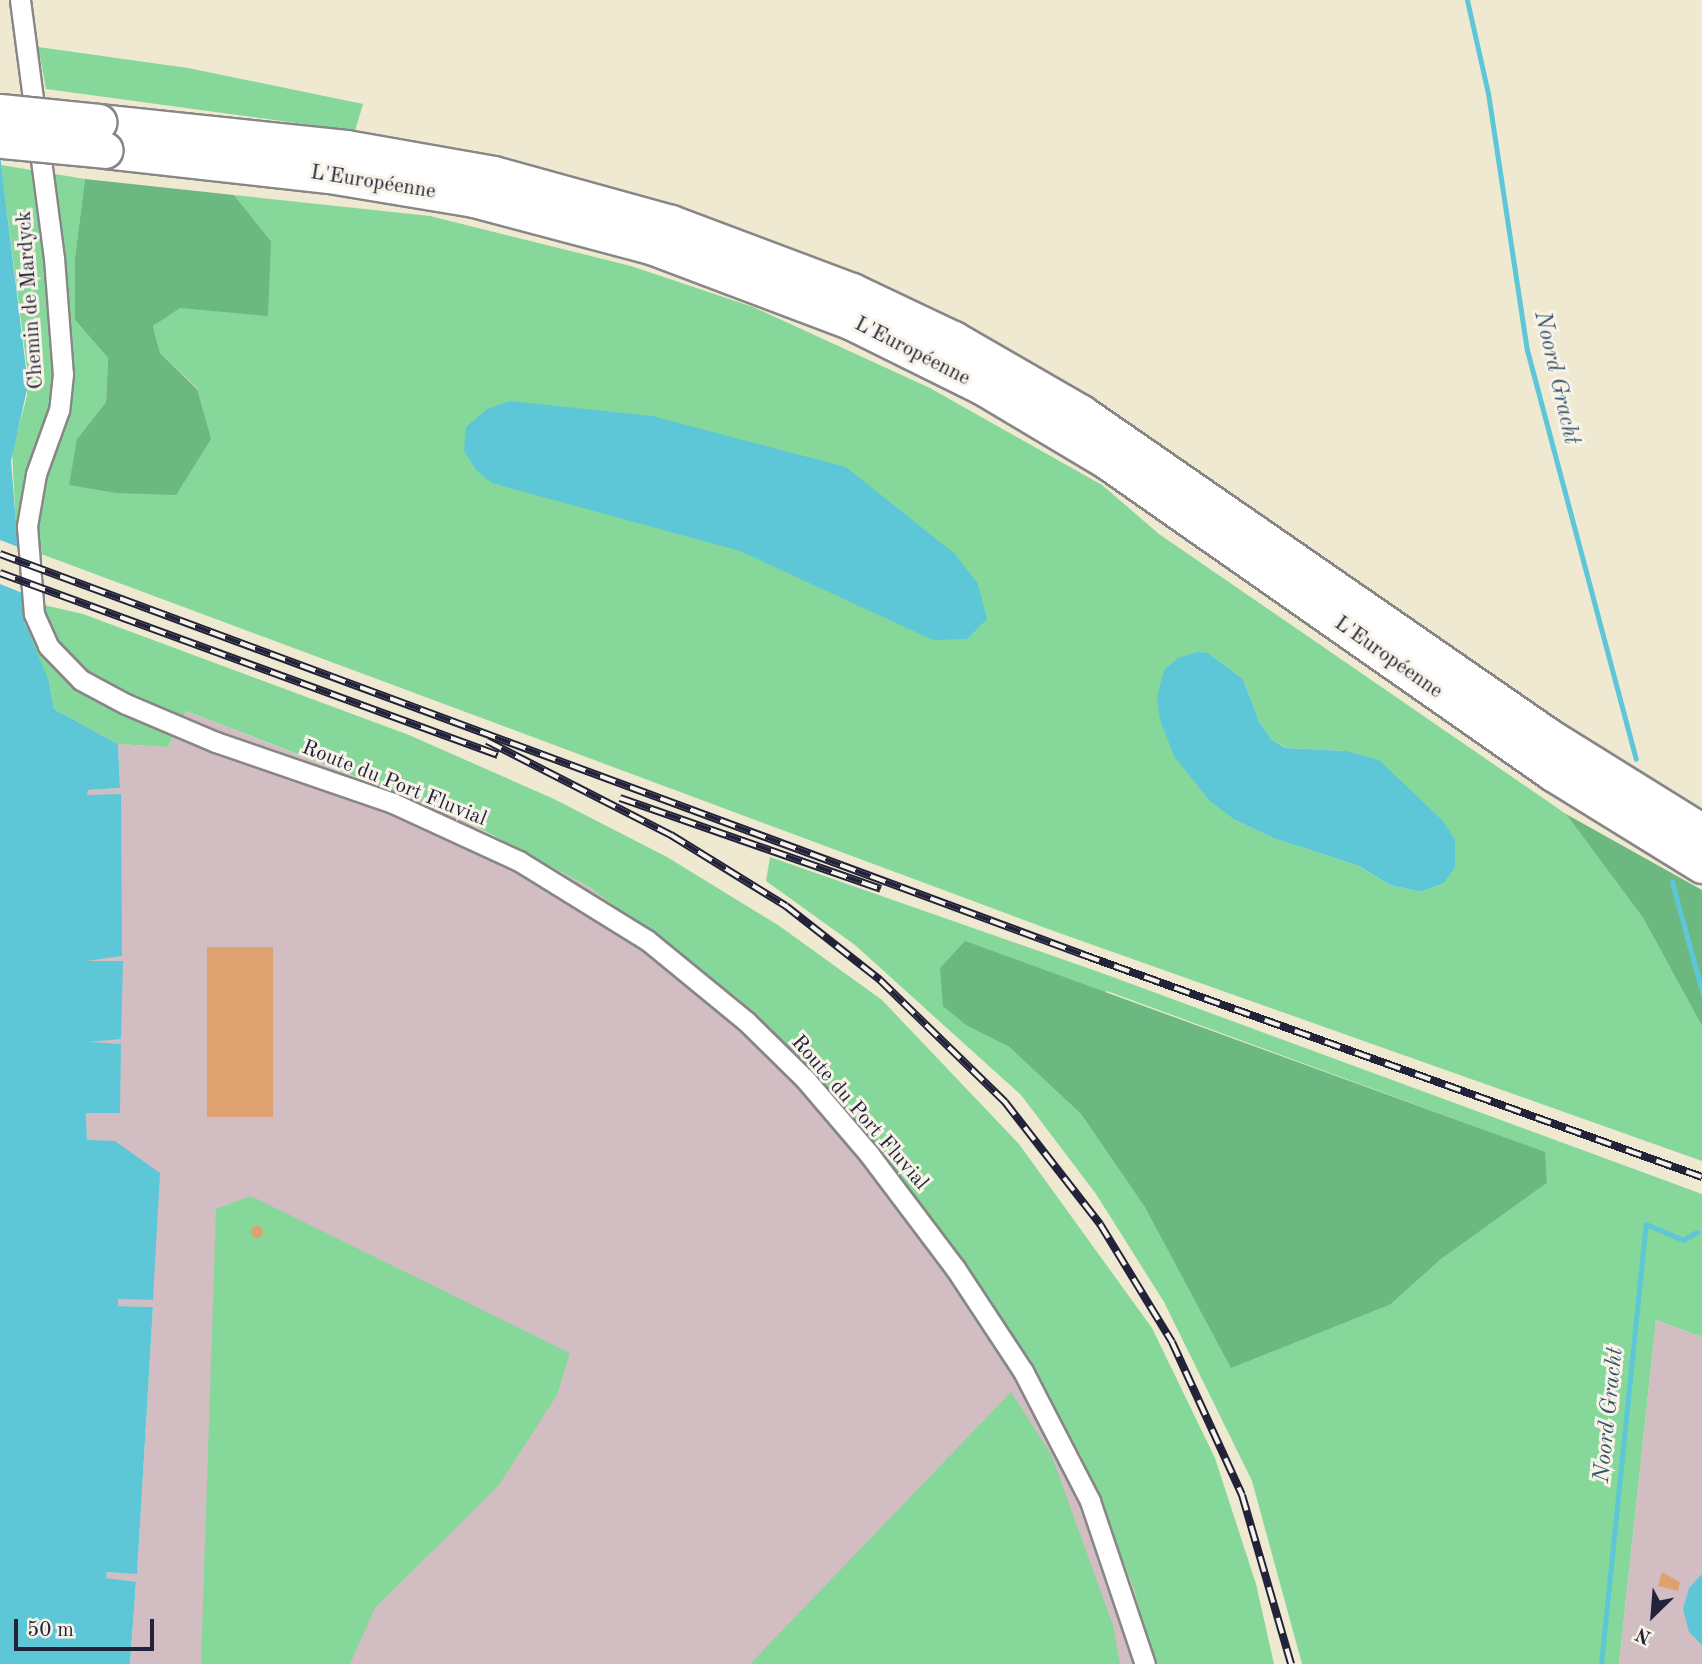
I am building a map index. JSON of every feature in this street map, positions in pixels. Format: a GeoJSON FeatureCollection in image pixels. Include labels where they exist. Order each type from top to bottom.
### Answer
{"type":"FeatureCollection","features":[{"type":"Feature","properties":{"kind":"highway","name":"L'Européenne"},"geometry":{"type":"LineString","coordinates":[[0,111],[101,136],[474,199],[650,246],[852,322],[983,387],[1107,461],[1553,773],[1702,865]]}},
{"type":"Feature","properties":{"kind":"highway","name":"L'Européenne"},"geometry":{"type":"LineString","coordinates":[[0,139],[101,136],[346,148],[494,174],[660,219],[852,291],[984,356],[1082,413],[1548,736],[1702,832]]}},
{"type":"Feature","properties":{"kind":"street","name":"Chemin de Mardyck"},"geometry":{"type":"LineString","coordinates":[[20,0],[54,258],[63,374],[56,421],[28,513],[34,614],[48,646],[81,680],[216,742]]}},
{"type":"Feature","properties":{"kind":"street","name":"Route du Port Fluvial"},"geometry":{"type":"LineString","coordinates":[[216,742],[393,803],[532,868],[677,963],[781,1054],[890,1181],[1023,1371],[1090,1501],[1145,1664]]}},
{"type":"Feature","properties":{"kind":"shaded area"},"geometry":{"type":"Polygon","coordinates":[[[186,711],[455,816],[589,887],[739,999],[841,1104],[978,1287],[1081,1456],[1134,1589],[1154,1664],[130,1664],[136,1583],[106,1578],[107,1572],[137,1573],[153,1307],[118,1306],[118,1298],[153,1300],[87,1141],[86,1113],[119,1113],[88,1043],[122,961],[86,962],[87,957],[121,956],[121,795],[87,795],[87,790],[120,788],[118,744],[168,747],[186,711]]]}},
{"type":"Feature","properties":{"kind":"shaded area"},"geometry":{"type":"Polygon","coordinates":[[[1656,1320],[1702,1337],[1702,1664],[1619,1664],[1656,1320]]]}},
{"type":"Feature","properties":{"kind":"green space"},"geometry":{"type":"Polygon","coordinates":[[[38,47],[188,68],[363,104],[355,131],[46,89],[38,47]]]}},
{"type":"Feature","properties":{"kind":"green space"},"geometry":{"type":"Polygon","coordinates":[[[1,165],[85,179],[75,257],[75,320],[108,358],[106,402],[77,439],[198,389],[160,353],[153,326],[271,241],[234,195],[430,216],[631,266],[753,307],[930,388],[1102,485],[1159,534],[1566,814],[1643,918],[1702,1026],[1702,1161],[1048,929],[17,545],[12,451],[27,396],[27,368],[1,165]],[[1208,653],[1235,820],[1273,838],[1359,866],[1390,885],[1421,892],[1444,883],[1346,751],[1287,748],[1272,740],[1260,723],[1243,679],[1208,653]]]}},
{"type":"Feature","properties":{"kind":"green space"},"geometry":{"type":"Polygon","coordinates":[[[85,179],[234,195],[271,241],[268,316],[180,308],[153,326],[160,353],[197,389],[211,439],[176,495],[116,493],[69,485],[77,439],[106,402],[108,358],[75,320],[75,257],[85,179]]]}},
{"type":"Feature","properties":{"kind":"green space"},"geometry":{"type":"Polygon","coordinates":[[[22,600],[83,614],[409,735],[554,799],[667,857],[778,925],[882,1000],[1019,1144],[1152,1328],[1215,1458],[1256,1584],[1274,1664],[1154,1664],[1134,1589],[1081,1456],[978,1287],[841,1104],[739,999],[589,887],[455,815],[186,711],[168,747],[118,744],[54,709],[49,681],[28,636],[22,600]]]}},
{"type":"Feature","properties":{"kind":"green space"},"geometry":{"type":"Polygon","coordinates":[[[1566,814],[1702,890],[1702,1026],[1643,918],[1566,814]]]}},
{"type":"Feature","properties":{"kind":"green space"},"geometry":{"type":"Polygon","coordinates":[[[770,857],[1099,972],[1702,1194],[1702,1337],[1656,1320],[1619,1664],[1302,1664],[1252,1481],[1164,1302],[1096,1194],[1021,1095],[855,945],[766,881],[770,857]],[[1107,991],[1008,1046],[1081,1114],[1146,1209],[1391,1304],[1440,1260],[1547,1183],[1544,1152],[1107,991]]]}},
{"type":"Feature","properties":{"kind":"green space"},"geometry":{"type":"Polygon","coordinates":[[[965,941],[1545,1152],[1547,1183],[1440,1260],[1391,1304],[1231,1368],[1146,1209],[1081,1114],[1008,1046],[966,1025],[943,1006],[940,968],[965,941]]]}},
{"type":"Feature","properties":{"kind":"green space"},"geometry":{"type":"Polygon","coordinates":[[[251,1196],[570,1353],[557,1395],[499,1485],[375,1608],[350,1664],[201,1664],[216,1209],[251,1196]]]}},
{"type":"Feature","properties":{"kind":"green space"},"geometry":{"type":"Polygon","coordinates":[[[1011,1392],[1051,1454],[1113,1625],[1120,1664],[750,1664],[1011,1392]]]}},
{"type":"Feature","properties":{"kind":"water"},"geometry":{"type":"Polygon","coordinates":[[[0,155],[28,385],[11,461],[24,621],[49,681],[54,709],[118,744],[120,788],[88,790],[87,795],[121,794],[122,956],[86,961],[123,961],[121,1039],[88,1042],[121,1044],[120,1113],[86,1113],[87,1140],[115,1141],[160,1173],[153,1300],[118,1299],[118,1306],[153,1307],[137,1574],[107,1572],[106,1578],[136,1582],[130,1664],[0,1664],[0,155]]]}},
{"type":"Feature","properties":{"kind":"water"},"geometry":{"type":"Polygon","coordinates":[[[510,401],[652,416],[846,467],[955,554],[978,584],[987,619],[967,639],[933,640],[740,551],[492,483],[476,470],[464,451],[466,427],[487,409],[510,401]]]}},
{"type":"Feature","properties":{"kind":"water"},"geometry":{"type":"Polygon","coordinates":[[[1198,652],[1208,653],[1243,679],[1260,723],[1272,740],[1286,748],[1346,751],[1379,760],[1443,821],[1455,840],[1455,867],[1444,883],[1421,892],[1390,885],[1359,866],[1273,838],[1235,820],[1209,800],[1174,756],[1160,720],[1157,697],[1164,670],[1178,658],[1198,652]]]}},
{"type":"Feature","properties":{"kind":"water"},"geometry":{"type":"Polygon","coordinates":[[[1702,1574],[1702,1645],[1689,1632],[1683,1609],[1689,1588],[1702,1574]]]}},
{"type":"Feature","properties":{"kind":"pier"},"geometry":{"type":"Polygon","coordinates":[[[0,540],[21,548],[25,594],[0,584],[0,540]]]}},
{"type":"Feature","properties":{"kind":"building"},"geometry":{"type":"Polygon","coordinates":[[[207,947],[273,947],[273,1117],[207,1117],[207,947]]]}},
{"type":"Feature","properties":{"kind":"building"},"geometry":{"type":"Polygon","coordinates":[[[252,1227],[262,1227],[262,1237],[252,1237],[252,1227]]]}},
{"type":"Feature","properties":{"kind":"building"},"geometry":{"type":"Polygon","coordinates":[[[1662,1572],[1680,1582],[1678,1591],[1658,1586],[1662,1572]]]}},
{"type":"Feature","properties":{"kind":"waterway","name":"Noord Gracht"},"geometry":{"type":"LineString","coordinates":[[1467,0],[1488,93],[1527,350],[1636,759]]}},
{"type":"Feature","properties":{"kind":"waterway","name":"Noord Gracht"},"geometry":{"type":"LineString","coordinates":[[1672,882],[1702,992]]}},
{"type":"Feature","properties":{"kind":"waterway","name":"Noord Gracht"},"geometry":{"type":"LineString","coordinates":[[1601,1664],[1646,1224],[1683,1240],[1697,1232]]}},
{"type":"Feature","properties":{"kind":"railway"},"geometry":{"type":"LineString","coordinates":[[0,554],[1084,955],[1702,1177]]}},
{"type":"Feature","properties":{"kind":"railway"},"geometry":{"type":"LineString","coordinates":[[0,573],[498,755]]}},
{"type":"Feature","properties":{"kind":"railway"},"geometry":{"type":"LineString","coordinates":[[487,741],[671,835],[786,906],[880,980],[1005,1102],[1100,1224],[1172,1342],[1242,1495],[1291,1664]]}},
{"type":"Feature","properties":{"kind":"railway"},"geometry":{"type":"LineString","coordinates":[[620,798],[881,889]]}}]}
